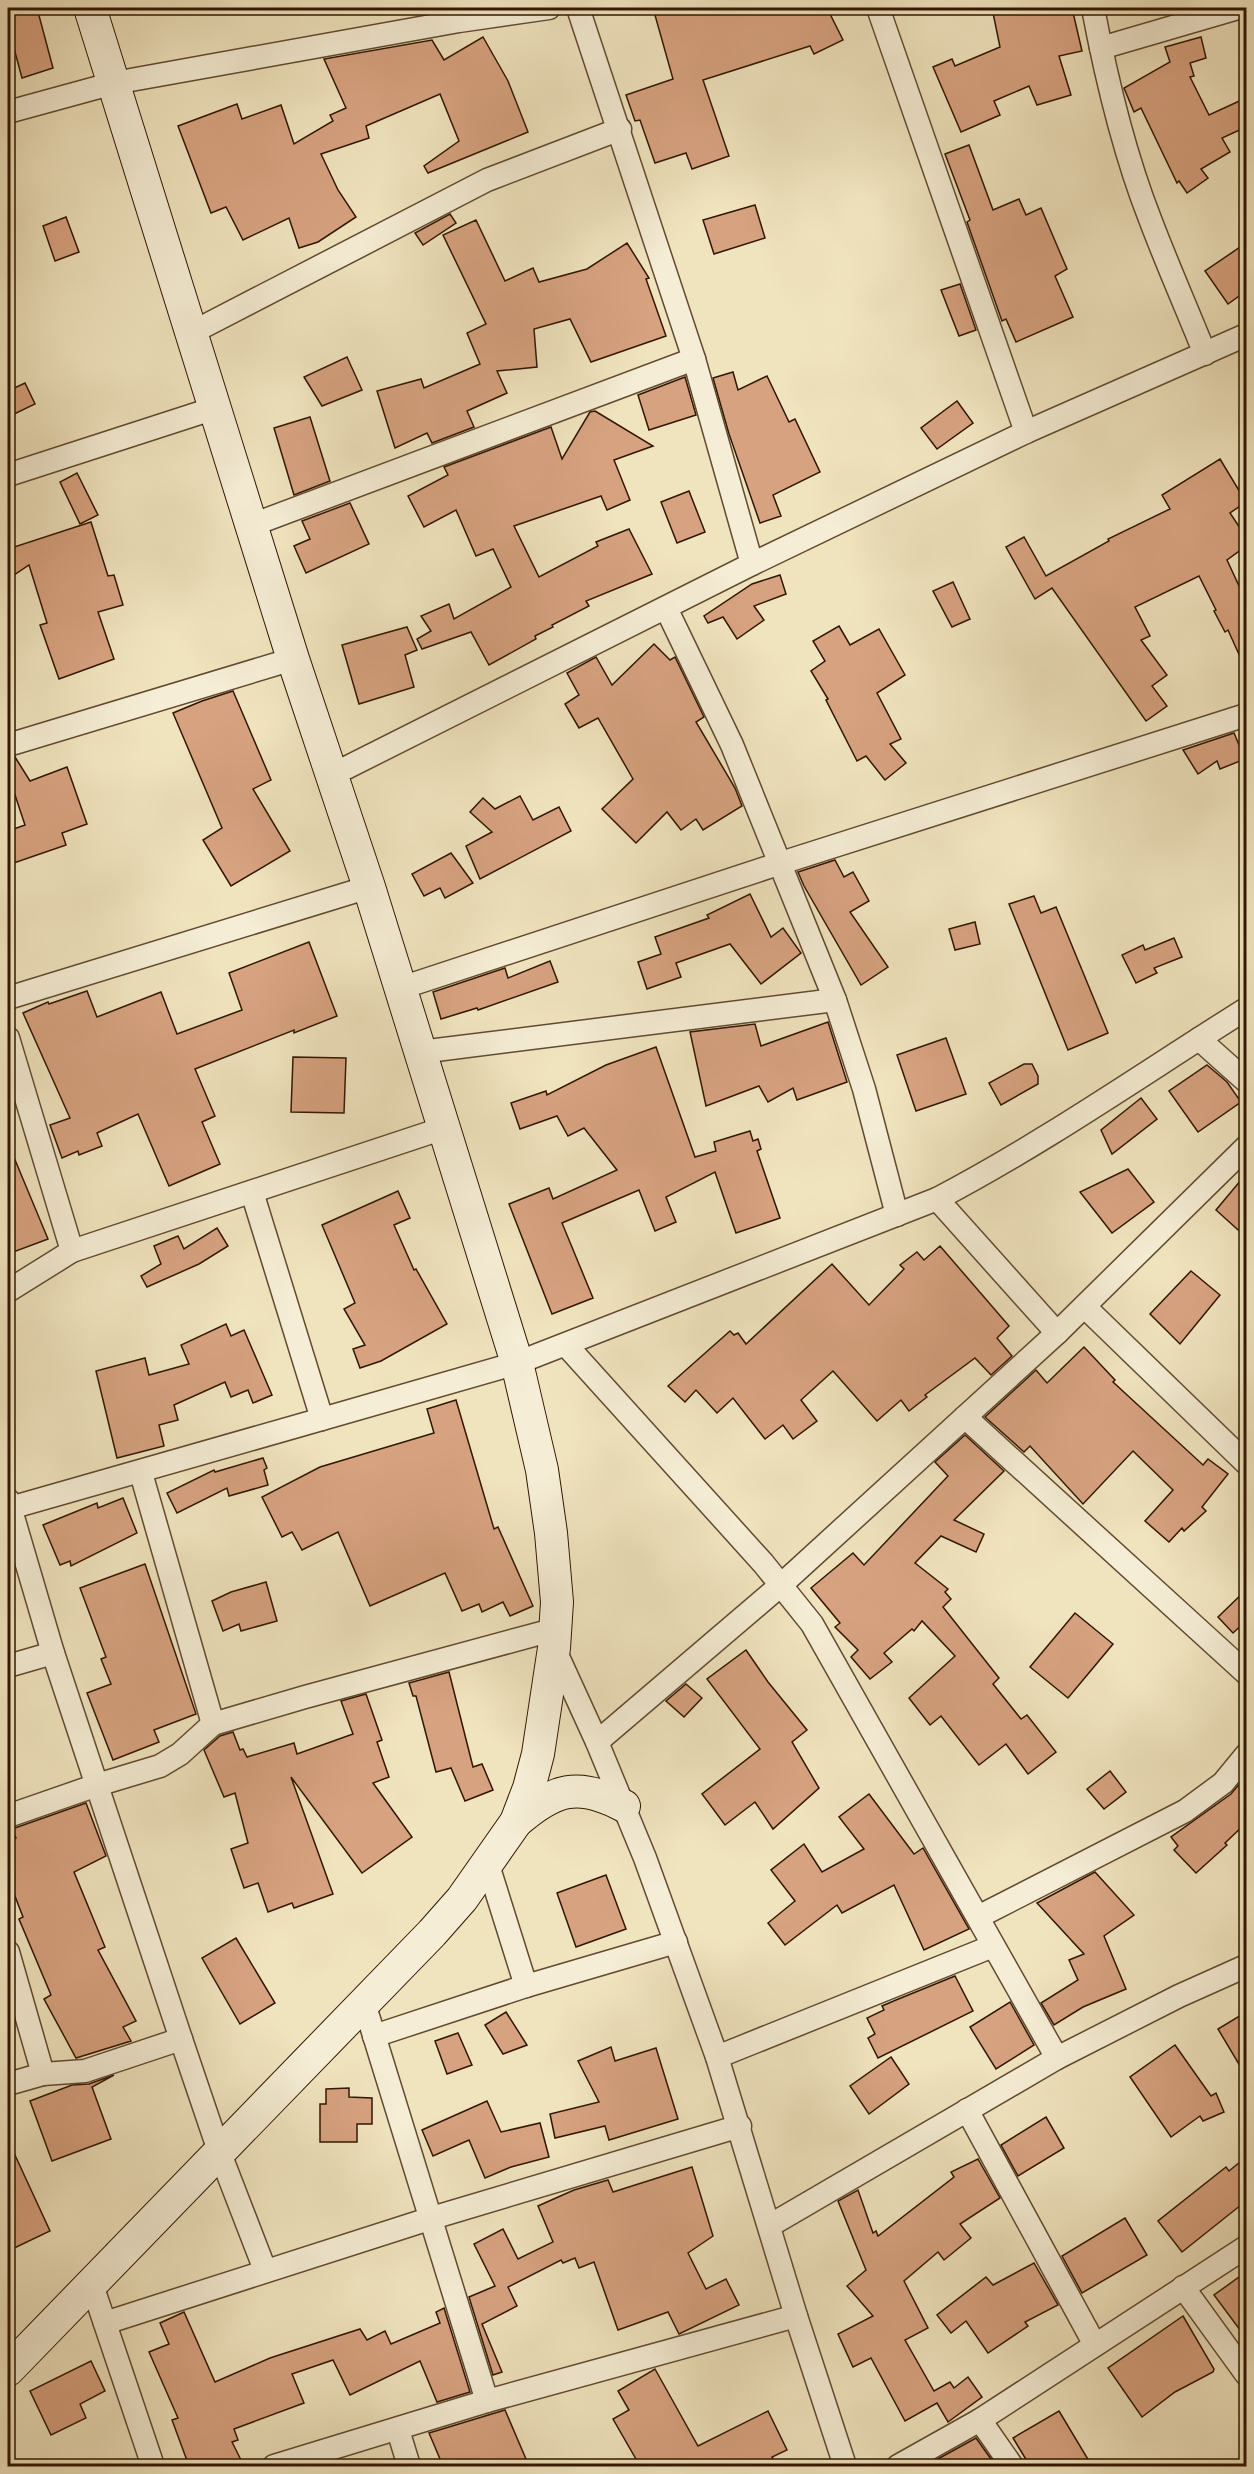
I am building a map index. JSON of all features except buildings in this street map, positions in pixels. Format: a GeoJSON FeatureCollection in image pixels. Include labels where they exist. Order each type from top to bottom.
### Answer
{"type":"FeatureCollection","features":[{"type":"Feature","properties":{"kind":"street"},"geometry":{"type":"LineString","coordinates":[[8,2370],[364,2003],[454,1908],[488,1865],[516,1822],[529,1788],[538,1754],[555,1639],[557,1602],[550,1522],[542,1470],[517,1363],[369,888],[293,659],[193,332],[90,8]]}},
{"type":"Feature","properties":{"kind":"street"},"geometry":{"type":"LineString","coordinates":[[8,112],[114,83],[459,21],[549,8]]}},
{"type":"Feature","properties":{"kind":"street"},"geometry":{"type":"LineString","coordinates":[[578,8],[620,129],[694,359],[752,564]]}},
{"type":"Feature","properties":{"kind":"street"},"geometry":{"type":"LineString","coordinates":[[878,8],[1026,432]]}},
{"type":"Feature","properties":{"kind":"street"},"geometry":{"type":"LineString","coordinates":[[1093,8],[1101,48],[1130,158],[1149,217],[1205,354]]}},
{"type":"Feature","properties":{"kind":"street"},"geometry":{"type":"LineString","coordinates":[[1101,48],[1238,8]]}},
{"type":"Feature","properties":{"kind":"street"},"geometry":{"type":"LineString","coordinates":[[193,332],[487,180],[620,129]]}},
{"type":"Feature","properties":{"kind":"street"},"geometry":{"type":"LineString","coordinates":[[332,775],[752,564],[1026,432],[1246,335]]}},
{"type":"Feature","properties":{"kind":"street"},"geometry":{"type":"LineString","coordinates":[[252,525],[694,359]]}},
{"type":"Feature","properties":{"kind":"street"},"geometry":{"type":"LineString","coordinates":[[8,476],[215,408]]}},
{"type":"Feature","properties":{"kind":"street"},"geometry":{"type":"LineString","coordinates":[[666,608],[732,745],[836,1000],[864,1089],[897,1215]]}},
{"type":"Feature","properties":{"kind":"street"},"geometry":{"type":"LineString","coordinates":[[8,745],[293,659]]}},
{"type":"Feature","properties":{"kind":"street"},"geometry":{"type":"LineString","coordinates":[[400,988],[780,862],[1246,715]]}},
{"type":"Feature","properties":{"kind":"street"},"geometry":{"type":"LineString","coordinates":[[8,998],[369,888]]}},
{"type":"Feature","properties":{"kind":"street"},"geometry":{"type":"LineString","coordinates":[[420,1052],[836,1000]]}},
{"type":"Feature","properties":{"kind":"street"},"geometry":{"type":"LineString","coordinates":[[265,2270],[219,2151],[181,2038],[53,1653],[9,1504],[141,1473],[517,1363],[897,1215],[980,1176],[1246,1009]]}},
{"type":"Feature","properties":{"kind":"street"},"geometry":{"type":"LineString","coordinates":[[8,1038],[72,1251]]}},
{"type":"Feature","properties":{"kind":"street"},"geometry":{"type":"LineString","coordinates":[[1199,1039],[1246,1081]]}},
{"type":"Feature","properties":{"kind":"street"},"geometry":{"type":"LineString","coordinates":[[8,1291],[72,1251],[444,1128]]}},
{"type":"Feature","properties":{"kind":"street"},"geometry":{"type":"LineString","coordinates":[[597,1742],[781,1585],[1057,1334],[1246,1147]]}},
{"type":"Feature","properties":{"kind":"street"},"geometry":{"type":"LineString","coordinates":[[252,1192],[322,1419]]}},
{"type":"Feature","properties":{"kind":"street"},"geometry":{"type":"LineString","coordinates":[[937,1198],[1057,1334]]}},
{"type":"Feature","properties":{"kind":"street"},"geometry":{"type":"LineString","coordinates":[[1085,1307],[1246,1463]]}},
{"type":"Feature","properties":{"kind":"street"},"geometry":{"type":"LineString","coordinates":[[566,1345],[781,1585],[812,1624],[1057,2058]]}},
{"type":"Feature","properties":{"kind":"street"},"geometry":{"type":"LineString","coordinates":[[965,1417],[1246,1673]]}},
{"type":"Feature","properties":{"kind":"street"},"geometry":{"type":"LineString","coordinates":[[141,1473],[213,1724]]}},
{"type":"Feature","properties":{"kind":"street"},"geometry":{"type":"LineString","coordinates":[[8,1816],[159,1766],[180,1754],[213,1724],[304,1697],[555,1639]]}},
{"type":"Feature","properties":{"kind":"street"},"geometry":{"type":"LineString","coordinates":[[555,1639],[624,1806],[717,2057],[740,2126],[795,2316],[845,2466]]}},
{"type":"Feature","properties":{"kind":"street"},"geometry":{"type":"LineString","coordinates":[[8,1666],[53,1653]]}},
{"type":"Feature","properties":{"kind":"street"},"geometry":{"type":"LineString","coordinates":[[978,1917],[1185,1811],[1222,1784],[1246,1755]]}},
{"type":"Feature","properties":{"kind":"street"},"geometry":{"type":"LineString","coordinates":[[516,1822],[536,1804],[556,1795],[573,1791],[600,1793],[624,1806]]}},
{"type":"Feature","properties":{"kind":"street"},"geometry":{"type":"LineString","coordinates":[[488,1865],[526,1986]]}},
{"type":"Feature","properties":{"kind":"street"},"geometry":{"type":"LineString","coordinates":[[374,2036],[526,1986],[676,1942]]}},
{"type":"Feature","properties":{"kind":"street"},"geometry":{"type":"LineString","coordinates":[[717,2057],[993,1946]]}},
{"type":"Feature","properties":{"kind":"street"},"geometry":{"type":"LineString","coordinates":[[8,1952],[43,2074]]}},
{"type":"Feature","properties":{"kind":"street"},"geometry":{"type":"LineString","coordinates":[[769,2226],[1057,2058],[1179,1996],[1246,1966]]}},
{"type":"Feature","properties":{"kind":"street"},"geometry":{"type":"LineString","coordinates":[[364,2003],[487,2401]]}},
{"type":"Feature","properties":{"kind":"street"},"geometry":{"type":"LineString","coordinates":[[8,2084],[43,2074],[85,2071],[181,2038]]}},
{"type":"Feature","properties":{"kind":"street"},"geometry":{"type":"LineString","coordinates":[[967,2110],[1095,2345]]}},
{"type":"Feature","properties":{"kind":"street"},"geometry":{"type":"LineString","coordinates":[[105,2323],[432,2218],[740,2126]]}},
{"type":"Feature","properties":{"kind":"street"},"geometry":{"type":"LineString","coordinates":[[898,2466],[981,2420],[1246,2247]]}},
{"type":"Feature","properties":{"kind":"street"},"geometry":{"type":"LineString","coordinates":[[92,2285],[153,2466]]}},
{"type":"Feature","properties":{"kind":"street"},"geometry":{"type":"LineString","coordinates":[[1183,2287],[1246,2374]]}},
{"type":"Feature","properties":{"kind":"street"},"geometry":{"type":"LineString","coordinates":[[274,2466],[487,2401],[795,2316]]}},
{"type":"Feature","properties":{"kind":"street"},"geometry":{"type":"LineString","coordinates":[[981,2420],[1012,2466]]}},
{"type":"Feature","properties":{"kind":"street"},"geometry":{"type":"LineString","coordinates":[[398,2430],[409,2466]]}}]}
